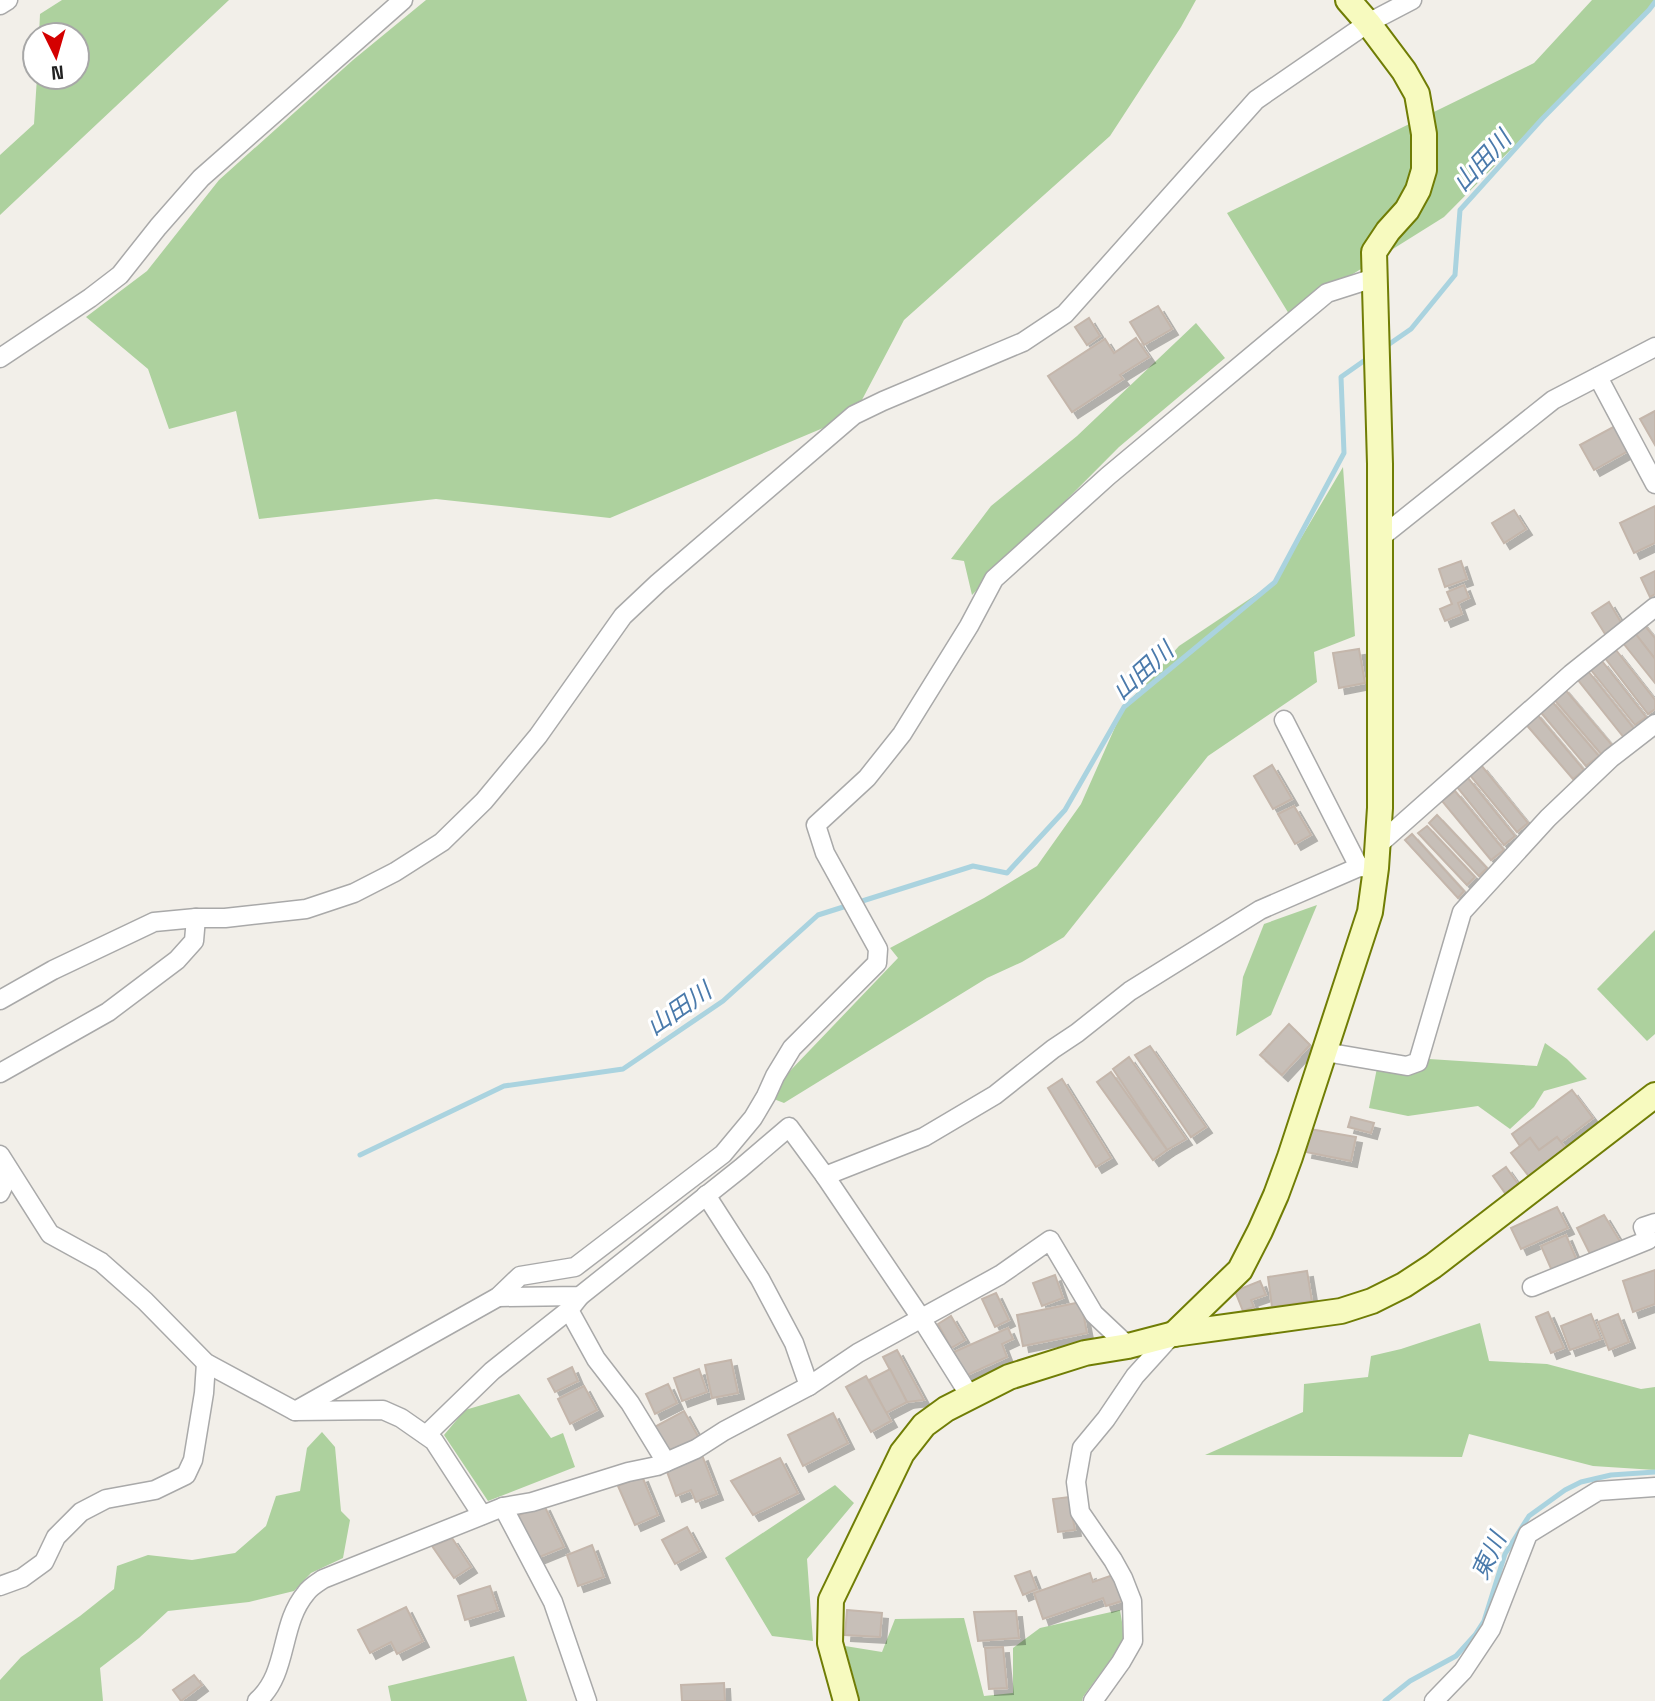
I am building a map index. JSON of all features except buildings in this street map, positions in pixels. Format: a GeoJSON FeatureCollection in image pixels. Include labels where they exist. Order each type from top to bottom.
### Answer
{"type":"FeatureCollection","features":[{"type":"Feature","properties":{"kind":"street"},"geometry":{"type":"LineString","coordinates":[[0,5],[8,0]]}},
{"type":"Feature","properties":{"kind":"street"},"geometry":{"type":"LineString","coordinates":[[0,358],[120,275],[201,178],[403,0]]}},
{"type":"Feature","properties":{"kind":"street"},"geometry":{"type":"LineString","coordinates":[[1093,1701],[1133,1641],[1132,1601],[1113,1560],[1080,1512],[1076,1482],[1082,1448],[1106,1419],[1135,1376],[1240,1270],[1276,1195],[1370,912],[1371,860],[1380,808],[1380,464],[1374,252],[1408,210],[1418,190],[1424,170],[1424,134],[1417,94],[1404,71],[1348,0]]}},
{"type":"Feature","properties":{"kind":"street"},"geometry":{"type":"LineString","coordinates":[[0,1000],[53,970],[153,922],[225,918],[306,909],[354,893],[395,872],[442,842],[484,801],[538,736],[623,616],[658,583],[854,415],[1023,342],[1065,314],[1256,100],[1368,23],[1412,0]]}},
{"type":"Feature","properties":{"kind":"street"},"geometry":{"type":"LineString","coordinates":[[295,1411],[498,1297],[520,1276],[575,1267],[723,1154],[753,1118],[792,1048],[877,962],[877,948],[825,853],[816,825],[867,778],[902,734],[969,626],[994,579],[1118,468],[1327,293],[1374,278]]}},
{"type":"Feature","properties":{"kind":"street"},"geometry":{"type":"LineString","coordinates":[[1380,538],[1553,400],[1655,347]]}},
{"type":"Feature","properties":{"kind":"street"},"geometry":{"type":"LineString","coordinates":[[1598,377],[1655,484]]}},
{"type":"Feature","properties":{"kind":"street"},"geometry":{"type":"LineString","coordinates":[[825,1176],[924,1137],[995,1095],[1129,991],[1260,910],[1371,860],[1571,674],[1655,607]]}},
{"type":"Feature","properties":{"kind":"street"},"geometry":{"type":"LineString","coordinates":[[1284,720],[1371,860]]}},
{"type":"Feature","properties":{"kind":"street"},"geometry":{"type":"LineString","coordinates":[[1325,1052],[1407,1066],[1418,1062],[1462,912],[1548,818],[1611,758],[1655,724]]}},
{"type":"Feature","properties":{"kind":"street"},"geometry":{"type":"LineString","coordinates":[[0,1073],[108,1012],[177,960],[194,942],[196,918]]}},
{"type":"Feature","properties":{"kind":"street"},"geometry":{"type":"LineString","coordinates":[[846,1701],[830,1643],[831,1600],[902,1452],[924,1425],[946,1409],[1009,1377],[1085,1353],[1128,1346],[1174,1334],[1341,1311],[1372,1301],[1433,1266],[1655,1095]]}},
{"type":"Feature","properties":{"kind":"street"},"geometry":{"type":"LineString","coordinates":[[426,1435],[492,1371],[789,1127],[922,1318],[970,1396]]}},
{"type":"Feature","properties":{"kind":"street"},"geometry":{"type":"LineString","coordinates":[[0,1155],[50,1234],[101,1262],[145,1301],[206,1363],[295,1411],[383,1410],[401,1418],[434,1441],[482,1515]]}},
{"type":"Feature","properties":{"kind":"street"},"geometry":{"type":"LineString","coordinates":[[0,1193],[10,1172]]}},
{"type":"Feature","properties":{"kind":"street"},"geometry":{"type":"LineString","coordinates":[[706,1195],[760,1279],[794,1343],[809,1386]]}},
{"type":"Feature","properties":{"kind":"street"},"geometry":{"type":"LineString","coordinates":[[1532,1287],[1648,1240],[1643,1227],[1655,1223]]}},
{"type":"Feature","properties":{"kind":"street"},"geometry":{"type":"LineString","coordinates":[[257,1701],[265,1694],[279,1668],[295,1609],[307,1591],[323,1579],[503,1507],[532,1502],[628,1472],[657,1466],[696,1449],[809,1386],[858,1353],[1000,1275],[1050,1240],[1094,1314],[1128,1346]]}},
{"type":"Feature","properties":{"kind":"street"},"geometry":{"type":"LineString","coordinates":[[498,1297],[575,1303]]}},
{"type":"Feature","properties":{"kind":"street"},"geometry":{"type":"LineString","coordinates":[[575,1303],[596,1359],[630,1403],[666,1462]]}},
{"type":"Feature","properties":{"kind":"street"},"geometry":{"type":"LineString","coordinates":[[0,1586],[22,1578],[44,1562],[56,1537],[81,1512],[106,1499],[155,1490],[186,1475],[193,1460],[206,1363]]}},
{"type":"Feature","properties":{"kind":"street"},"geometry":{"type":"LineString","coordinates":[[1434,1701],[1463,1671],[1491,1629],[1528,1534],[1598,1491],[1655,1487]]}},
{"type":"Feature","properties":{"kind":"street"},"geometry":{"type":"LineString","coordinates":[[503,1507],[553,1602],[587,1701]]}},
{"type":"Feature","properties":{"kind":"green space"},"geometry":{"type":"Polygon","coordinates":[[[62,0],[229,0],[0,215],[0,155],[34,124],[36,91],[91,91],[91,21],[40,21],[40,14],[62,0]]]}},
{"type":"Feature","properties":{"kind":"green space"},"geometry":{"type":"Polygon","coordinates":[[[426,0],[1196,0],[1110,136],[904,320],[854,415],[610,518],[436,499],[259,519],[236,411],[169,429],[148,369],[86,317],[147,271],[219,180],[353,60],[426,0]]]}},
{"type":"Feature","properties":{"kind":"green space"},"geometry":{"type":"Polygon","coordinates":[[[1592,0],[1655,0],[1655,4],[1444,217],[1289,314],[1227,213],[1534,63],[1592,0]]]}},
{"type":"Feature","properties":{"kind":"green space"},"geometry":{"type":"Polygon","coordinates":[[[1196,323],[1225,358],[1119,447],[972,595],[964,561],[951,559],[991,506],[1077,436],[1196,323]]]}},
{"type":"Feature","properties":{"kind":"green space"},"geometry":{"type":"Polygon","coordinates":[[[1343,467],[1355,636],[1314,652],[1317,682],[1208,756],[1064,937],[1022,962],[987,978],[784,1103],[766,1096],[898,958],[890,948],[984,898],[1037,866],[1081,804],[1124,707],[1179,646],[1275,582],[1343,467]]]}},
{"type":"Feature","properties":{"kind":"green space"},"geometry":{"type":"Polygon","coordinates":[[[1317,905],[1271,1015],[1236,1036],[1243,977],[1264,924],[1317,905]]]}},
{"type":"Feature","properties":{"kind":"green space"},"geometry":{"type":"Polygon","coordinates":[[[1655,930],[1655,1034],[1647,1041],[1597,989],[1655,930]]]}},
{"type":"Feature","properties":{"kind":"green space"},"geometry":{"type":"Polygon","coordinates":[[[1545,1043],[1567,1059],[1587,1079],[1544,1091],[1534,1107],[1510,1129],[1478,1106],[1408,1116],[1369,1108],[1377,1068],[1420,1072],[1429,1059],[1537,1066],[1545,1043]]]}},
{"type":"Feature","properties":{"kind":"green space"},"geometry":{"type":"Polygon","coordinates":[[[1480,1323],[1489,1361],[1547,1364],[1641,1389],[1655,1387],[1655,1470],[1593,1466],[1469,1434],[1462,1457],[1205,1455],[1303,1412],[1304,1384],[1368,1377],[1371,1356],[1480,1323]]]}},
{"type":"Feature","properties":{"kind":"green space"},"geometry":{"type":"Polygon","coordinates":[[[519,1394],[551,1438],[563,1433],[575,1467],[488,1501],[444,1435],[465,1410],[519,1394]]]}},
{"type":"Feature","properties":{"kind":"green space"},"geometry":{"type":"Polygon","coordinates":[[[322,1432],[335,1447],[341,1511],[350,1520],[343,1558],[311,1573],[294,1591],[249,1602],[168,1611],[100,1668],[103,1701],[0,1701],[0,1680],[21,1657],[114,1589],[117,1566],[148,1555],[192,1560],[235,1553],[266,1526],[276,1496],[300,1491],[307,1448],[322,1432]]]}},
{"type":"Feature","properties":{"kind":"green space"},"geometry":{"type":"Polygon","coordinates":[[[835,1485],[854,1503],[807,1559],[813,1641],[772,1636],[725,1558],[835,1485]]]}},
{"type":"Feature","properties":{"kind":"green space"},"geometry":{"type":"Polygon","coordinates":[[[1120,1610],[1125,1640],[1082,1701],[860,1701],[845,1646],[882,1652],[895,1619],[964,1618],[984,1696],[1013,1693],[1013,1648],[1040,1628],[1120,1610]]]}},
{"type":"Feature","properties":{"kind":"green space"},"geometry":{"type":"Polygon","coordinates":[[[514,1656],[527,1701],[391,1701],[388,1686],[514,1656]]]}},
{"type":"Feature","properties":{"kind":"waterway","name":"山田川"},"geometry":{"type":"LineString","coordinates":[[1385,347],[1411,329],[1455,275],[1460,210],[1542,119],[1655,2]]}},
{"type":"Feature","properties":{"kind":"waterway","name":"山田川"},"geometry":{"type":"LineString","coordinates":[[360,1155],[504,1086],[623,1069],[723,1001],[818,915],[973,866],[1007,873],[1065,810],[1124,707],[1275,582],[1344,453],[1341,377],[1368,358]]}},
{"type":"Feature","properties":{"kind":"waterway","name":"東川"},"geometry":{"type":"LineString","coordinates":[[1385,1701],[1410,1681],[1456,1656],[1475,1635],[1484,1621],[1505,1554],[1529,1516],[1581,1482],[1611,1475],[1655,1472]]}}]}
